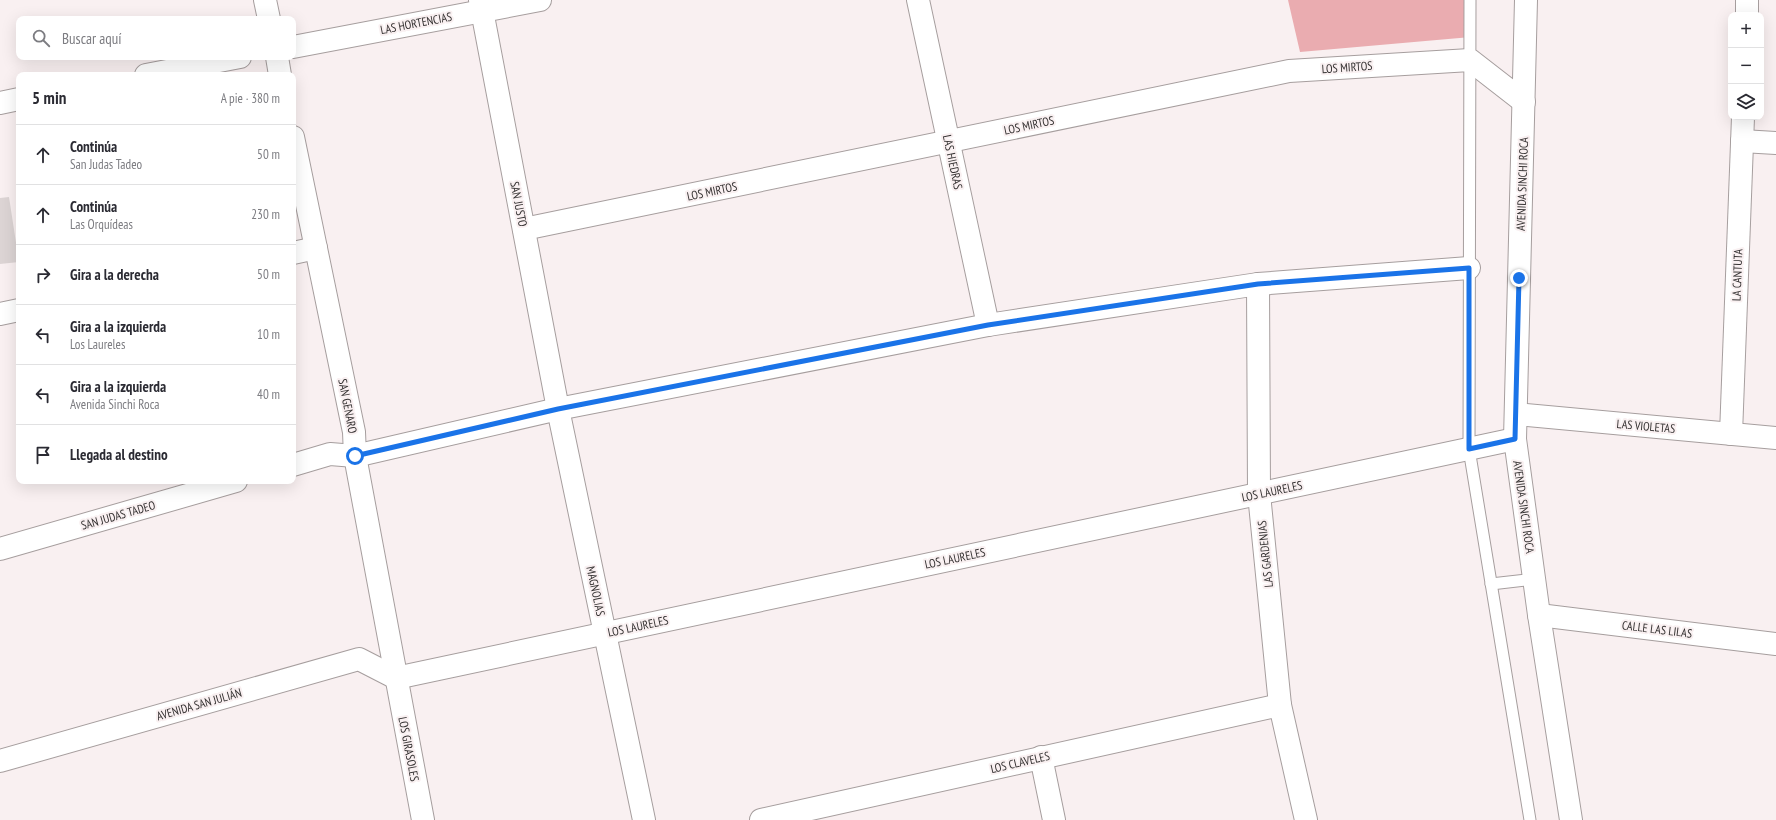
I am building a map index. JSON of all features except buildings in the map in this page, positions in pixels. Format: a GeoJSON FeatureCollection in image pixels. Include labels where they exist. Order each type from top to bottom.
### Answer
{"type":"FeatureCollection","features":[{"type":"Feature","properties":{"kind":"street"},"geometry":{"type":"LineString","coordinates":[[265,0],[268,16]]}},
{"type":"Feature","properties":{"kind":"street","name":"LAS HORTENCIAS"},"geometry":{"type":"LineString","coordinates":[[296,46],[481,6],[540,0]]}},
{"type":"Feature","properties":{"kind":"street","name":"LAS HIEDRAS"},"geometry":{"type":"LineString","coordinates":[[918,0],[988,325]]}},
{"type":"Feature","properties":{"kind":"street","name":"AVENIDA SINCHI ROCA"},"geometry":{"type":"LineString","coordinates":[[1526,0],[1515,439],[1539,614],[1571,820]]}},
{"type":"Feature","properties":{"kind":"street"},"geometry":{"type":"LineString","coordinates":[[1746,12],[1747,0]]}},
{"type":"Feature","properties":{"kind":"street","name":"SAN JUSTO"},"geometry":{"type":"LineString","coordinates":[[481,6],[558,409]]}},
{"type":"Feature","properties":{"kind":"street"},"geometry":{"type":"LineString","coordinates":[[162,72],[224,60]]}},
{"type":"Feature","properties":{"kind":"street"},"geometry":{"type":"LineString","coordinates":[[278,60],[280,72]]}},
{"type":"Feature","properties":{"kind":"street"},"geometry":{"type":"LineString","coordinates":[[1470,60],[1524,102]]}},
{"type":"Feature","properties":{"kind":"street","name":"LOS MIRTOS"},"geometry":{"type":"LineString","coordinates":[[524,229],[1289,71],[1470,60]]}},
{"type":"Feature","properties":{"kind":"street"},"geometry":{"type":"LineString","coordinates":[[0,103],[16,100]]}},
{"type":"Feature","properties":{"kind":"street","name":"LA CANTUTA"},"geometry":{"type":"LineString","coordinates":[[1731,434],[1743,120]]}},
{"type":"Feature","properties":{"kind":"street"},"geometry":{"type":"LineString","coordinates":[[1742,141],[1776,143]]}},
{"type":"Feature","properties":{"kind":"street","name":"SAN GENARO"},"geometry":{"type":"LineString","coordinates":[[296,151],[354,432],[355,456],[396,678]]}},
{"type":"Feature","properties":{"kind":"street"},"geometry":{"type":"LineString","coordinates":[[296,252],[316,248]]}},
{"type":"Feature","properties":{"kind":"street"},"geometry":{"type":"LineString","coordinates":[[296,464],[330,454],[355,456],[558,409],[988,325],[1258,284],[1469,268]]}},
{"type":"Feature","properties":{"kind":"street","name":"LAS GARDENIAS"},"geometry":{"type":"LineString","coordinates":[[1258,284],[1259,494],[1280,705],[1306,820]]}},
{"type":"Feature","properties":{"kind":"street"},"geometry":{"type":"LineString","coordinates":[[0,314],[16,311]]}},
{"type":"Feature","properties":{"kind":"street","name":"MAGNOLIAS"},"geometry":{"type":"LineString","coordinates":[[558,409],[644,820]]}},
{"type":"Feature","properties":{"kind":"street","name":"LAS VIOLETAS"},"geometry":{"type":"LineString","coordinates":[[1516,414],[1776,438]]}},
{"type":"Feature","properties":{"kind":"street","name":"LOS LAURELES"},"geometry":{"type":"LineString","coordinates":[[396,678],[1515,439]]}},
{"type":"Feature","properties":{"kind":"street","name":"SAN JUDAS TADEO"},"geometry":{"type":"LineString","coordinates":[[0,549],[226,484]]}},
{"type":"Feature","properties":{"kind":"street","name":"CALLE LAS LILAS"},"geometry":{"type":"LineString","coordinates":[[1539,614],[1776,644]]}},
{"type":"Feature","properties":{"kind":"street","name":"AVENIDA SAN JULIÁN"},"geometry":{"type":"LineString","coordinates":[[0,761],[359,659],[396,678]]}},
{"type":"Feature","properties":{"kind":"street","name":"LOS GIRASOLES"},"geometry":{"type":"LineString","coordinates":[[396,678],[423,820]]}},
{"type":"Feature","properties":{"kind":"street","name":"LOS CLAVELES"},"geometry":{"type":"LineString","coordinates":[[761,820],[845,811],[1041,758],[1280,705]]}},
{"type":"Feature","properties":{"kind":"street"},"geometry":{"type":"LineString","coordinates":[[1041,758],[1054,820]]}},
{"type":"Feature","properties":{"kind":"lane"},"geometry":{"type":"LineString","coordinates":[[1470,0],[1469,449],[1530,820]]}},
{"type":"Feature","properties":{"kind":"lane"},"geometry":{"type":"LineString","coordinates":[[1491,584],[1534,579]]}},
{"type":"Feature","properties":{"kind":"shaded area"},"geometry":{"type":"Polygon","coordinates":[[[1288,0],[1471,0],[1471,37],[1300,52],[1288,0]]]}},
{"type":"Feature","properties":{"kind":"route"},"geometry":{"type":"LineString","coordinates":[[355,456],[558,409],[988,325],[1258,284],[1469,268],[1469,449],[1515,439],[1519,278]]}}]}
